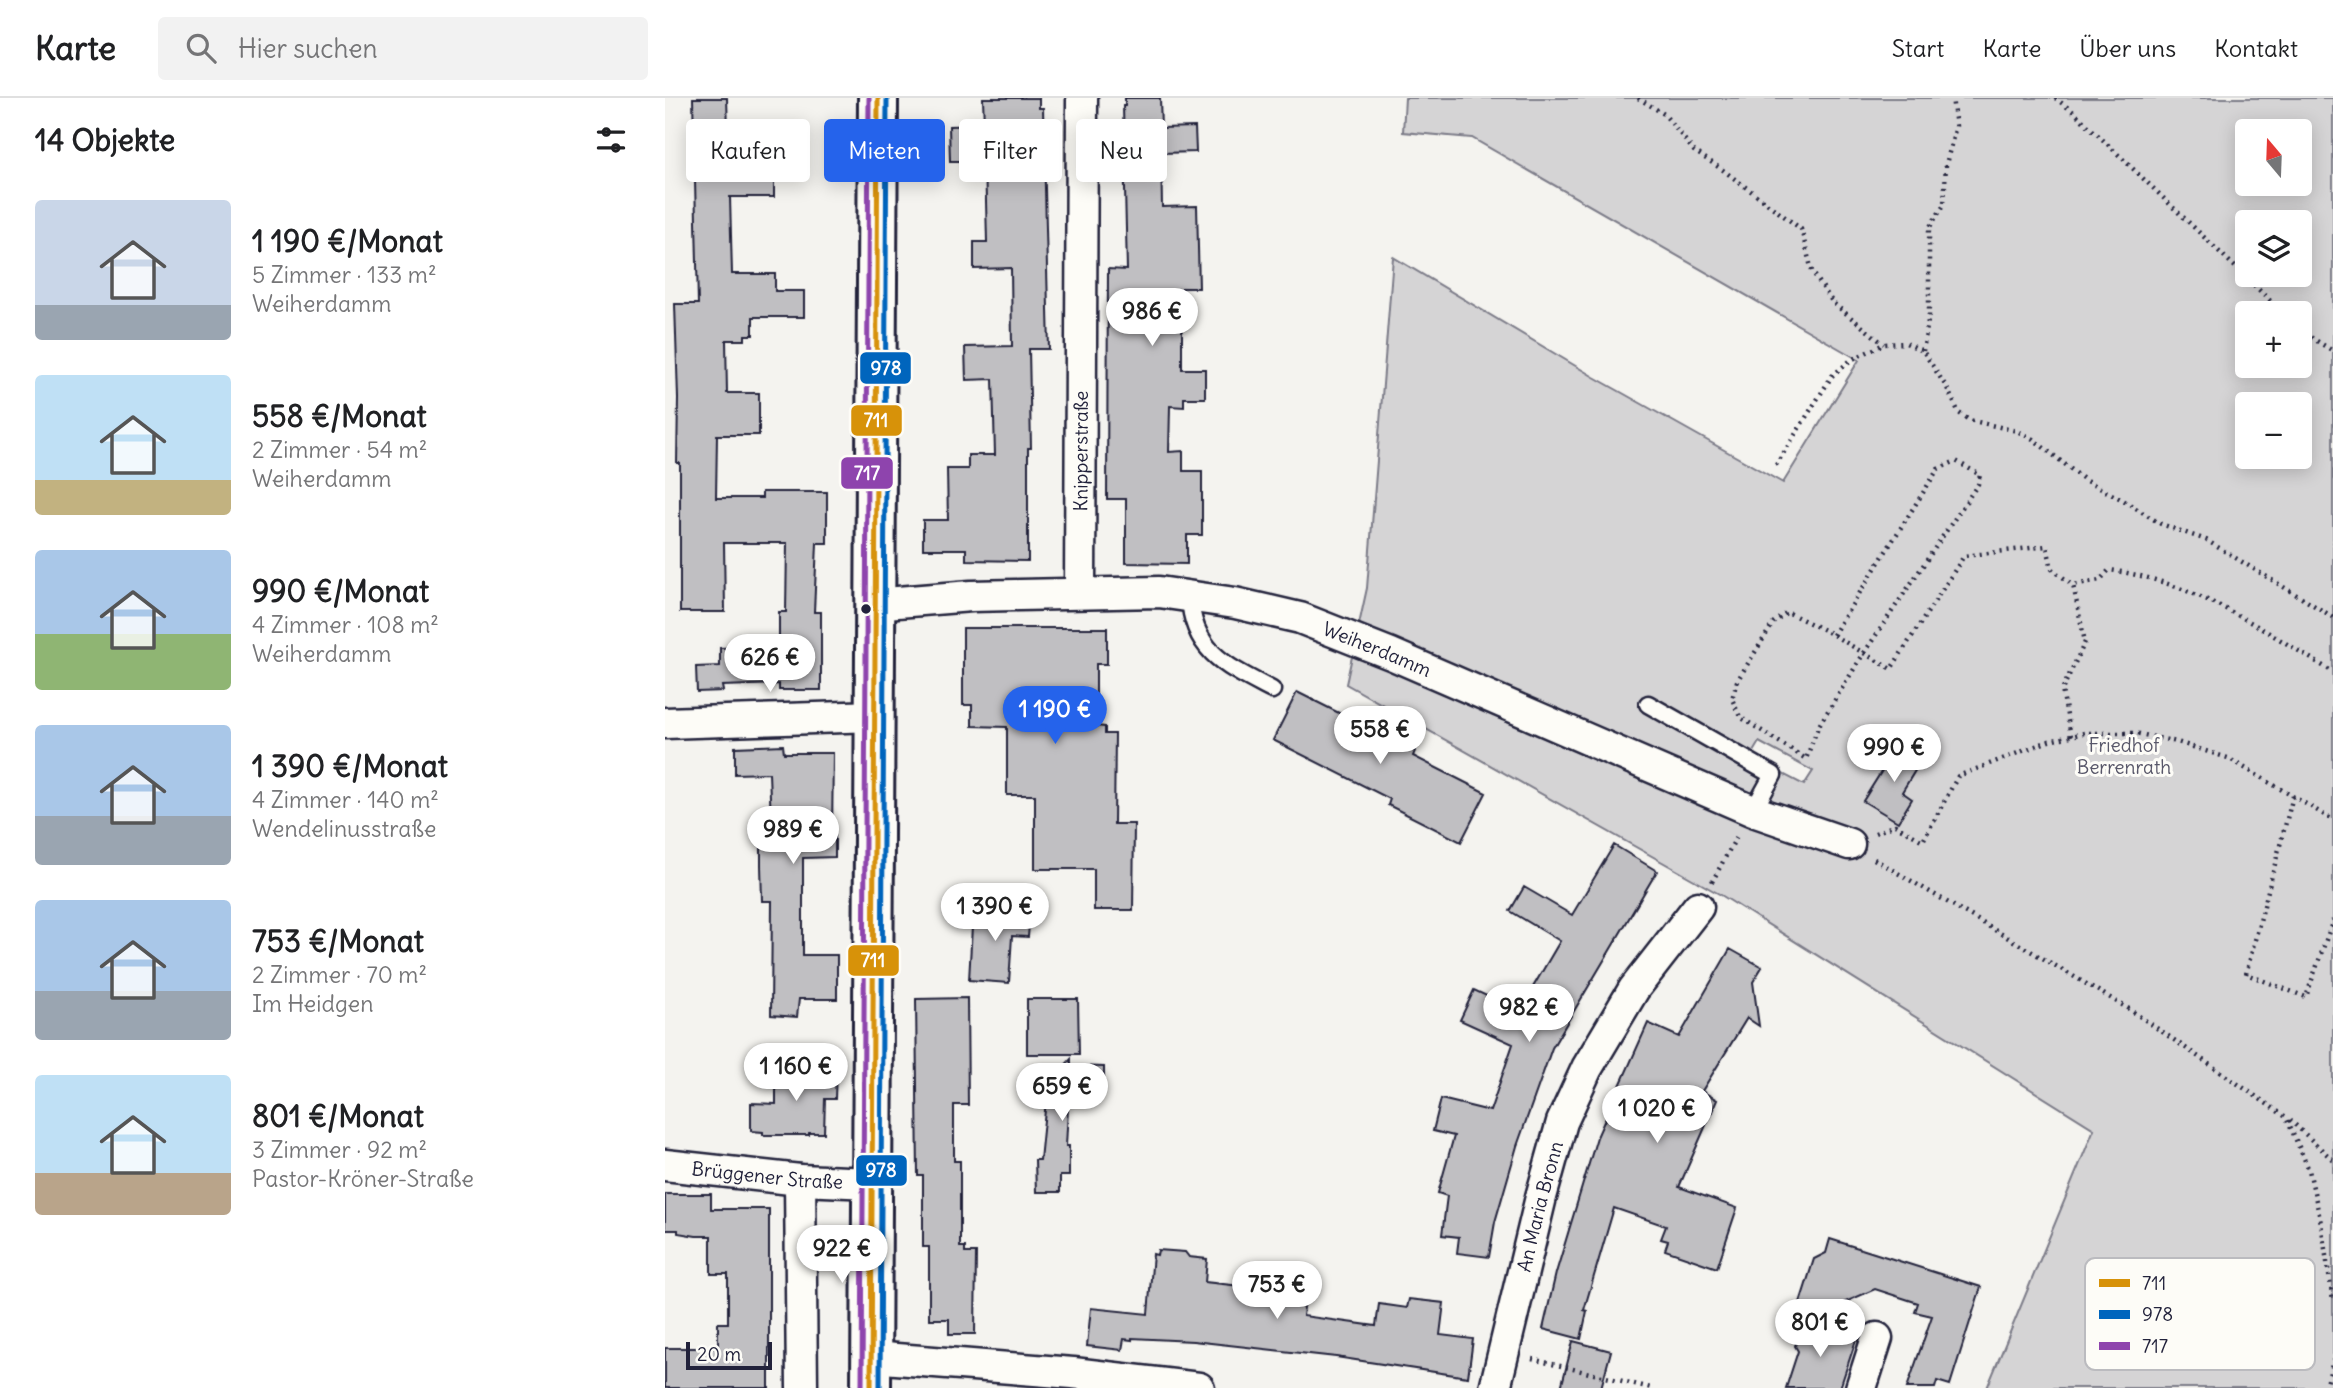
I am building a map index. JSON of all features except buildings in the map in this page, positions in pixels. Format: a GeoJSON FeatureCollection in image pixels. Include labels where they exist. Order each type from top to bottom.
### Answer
{"type":"FeatureCollection","features":[{"type":"Feature","properties":{"kind":"main road"},"geometry":{"type":"LineString","coordinates":[[871,1372],[876,716],[873,604],[878,98]]}},
{"type":"Feature","properties":{"kind":"street","name":"Knipperstraße"},"geometry":{"type":"LineString","coordinates":[[1080,593],[1082,98]]}},
{"type":"Feature","properties":{"kind":"street","name":"Weiherdamm"},"geometry":{"type":"LineString","coordinates":[[873,604],[971,596],[1159,592],[1235,603],[1300,618],[1403,660],[1749,817],[1849,844]]}},
{"type":"Feature","properties":{"kind":"street"},"geometry":{"type":"LineString","coordinates":[[665,723],[876,716]]}},
{"type":"Feature","properties":{"kind":"street","name":"An Maria Bronn"},"geometry":{"type":"LineString","coordinates":[[1496,1388],[1541,1197],[1562,1122],[1587,1068],[1634,989],[1698,907]]}},
{"type":"Feature","properties":{"kind":"street","name":"Brüggener Straße"},"geometry":{"type":"LineString","coordinates":[[665,1165],[800,1180],[872,1183]]}},
{"type":"Feature","properties":{"kind":"street"},"geometry":{"type":"LineString","coordinates":[[800,1180],[802,1388]]}},
{"type":"Feature","properties":{"kind":"street"},"geometry":{"type":"LineString","coordinates":[[1861,1388],[1877,1338]]}},
{"type":"Feature","properties":{"kind":"street"},"geometry":{"type":"LineString","coordinates":[[871,1372],[1199,1388]]}},
{"type":"Feature","properties":{"kind":"lane"},"geometry":{"type":"LineString","coordinates":[[1190,596],[1191,615],[1197,635],[1211,653],[1238,672],[1272,690]]}},
{"type":"Feature","properties":{"kind":"lane"},"geometry":{"type":"LineString","coordinates":[[1648,704],[1773,775],[1749,817]]}},
{"type":"Feature","properties":{"kind":"path"},"geometry":{"type":"LineString","coordinates":[[1638,98],[1664,114],[1694,151],[1801,229],[1812,271],[1833,303],[1884,344]]}},
{"type":"Feature","properties":{"kind":"path"},"geometry":{"type":"LineString","coordinates":[[1923,351],[1929,315],[1929,228],[1944,205],[1946,164],[1956,126],[1952,98]]}},
{"type":"Feature","properties":{"kind":"path"},"geometry":{"type":"LineString","coordinates":[[2055,98],[2075,113],[2271,301]]}},
{"type":"Feature","properties":{"kind":"path"},"geometry":{"type":"LineString","coordinates":[[2312,338],[2333,351]]}},
{"type":"Feature","properties":{"kind":"path"},"geometry":{"type":"LineString","coordinates":[[1776,466],[1832,376],[1851,360],[1884,344],[1906,343],[1923,351],[1947,388],[1959,413],[1969,420],[2017,431],[2033,439],[2086,481],[2161,524],[2206,540],[2333,617]]}},
{"type":"Feature","properties":{"kind":"path"},"geometry":{"type":"LineString","coordinates":[[1833,635],[1938,469],[1956,461],[1980,475],[1978,484],[1864,653],[1818,727],[1806,759],[1740,717],[1732,699],[1737,681],[1774,622],[1787,612],[1833,635],[1864,653],[1891,669],[1964,556],[2047,546],[2052,569],[2073,585],[2085,642],[2062,690],[2071,736]]}},
{"type":"Feature","properties":{"kind":"path"},"geometry":{"type":"LineString","coordinates":[[2073,585],[2100,580],[2109,570],[2138,573],[2191,591],[2252,623],[2333,672]]}},
{"type":"Feature","properties":{"kind":"path"},"geometry":{"type":"LineString","coordinates":[[1849,844],[1895,825],[1923,841],[1958,776],[2049,741],[2104,732],[2135,733],[2177,742],[2228,758],[2333,820]]}},
{"type":"Feature","properties":{"kind":"path"},"geometry":{"type":"LineString","coordinates":[[2293,796],[2246,974],[2306,997],[2333,920]]}},
{"type":"Feature","properties":{"kind":"path"},"geometry":{"type":"LineString","coordinates":[[1698,907],[1749,817]]}},
{"type":"Feature","properties":{"kind":"path"},"geometry":{"type":"LineString","coordinates":[[1849,844],[2129,1009],[2286,1117],[2333,1160]]}},
{"type":"Feature","properties":{"kind":"path"},"geometry":{"type":"LineString","coordinates":[[2286,1117],[2309,1170],[2321,1223],[2333,1301]]}},
{"type":"Feature","properties":{"kind":"path"},"geometry":{"type":"LineString","coordinates":[[1504,1352],[1651,1388]]}},
{"type":"Feature","properties":{"kind":"path"},"geometry":{"type":"LineString","coordinates":[[2326,1388],[2333,1360]]}},
{"type":"Feature","properties":{"kind":"green space","name":"Friedhof Berrenrath"},"geometry":{"type":"Polygon","coordinates":[[[1405,98],[2333,98],[2333,1388],[1987,1388],[2094,1129],[1721,895],[1346,684],[1367,588],[1393,257],[1594,377],[1783,483],[1859,360],[1472,138],[1403,132],[1405,98]],[[1759,742],[1750,757],[1804,785],[1813,771],[1759,742]]]}},
{"type":"Feature","properties":{"kind":"transit line","name":"717"},"geometry":{"type":"LineString","coordinates":[[862,1388],[869,98]]}},
{"type":"Feature","properties":{"kind":"transit line","name":"711"},"geometry":{"type":"LineString","coordinates":[[871,1388],[878,98]]}},
{"type":"Feature","properties":{"kind":"transit line","name":"978"},"geometry":{"type":"LineString","coordinates":[[880,1388],[887,98]]}}]}
